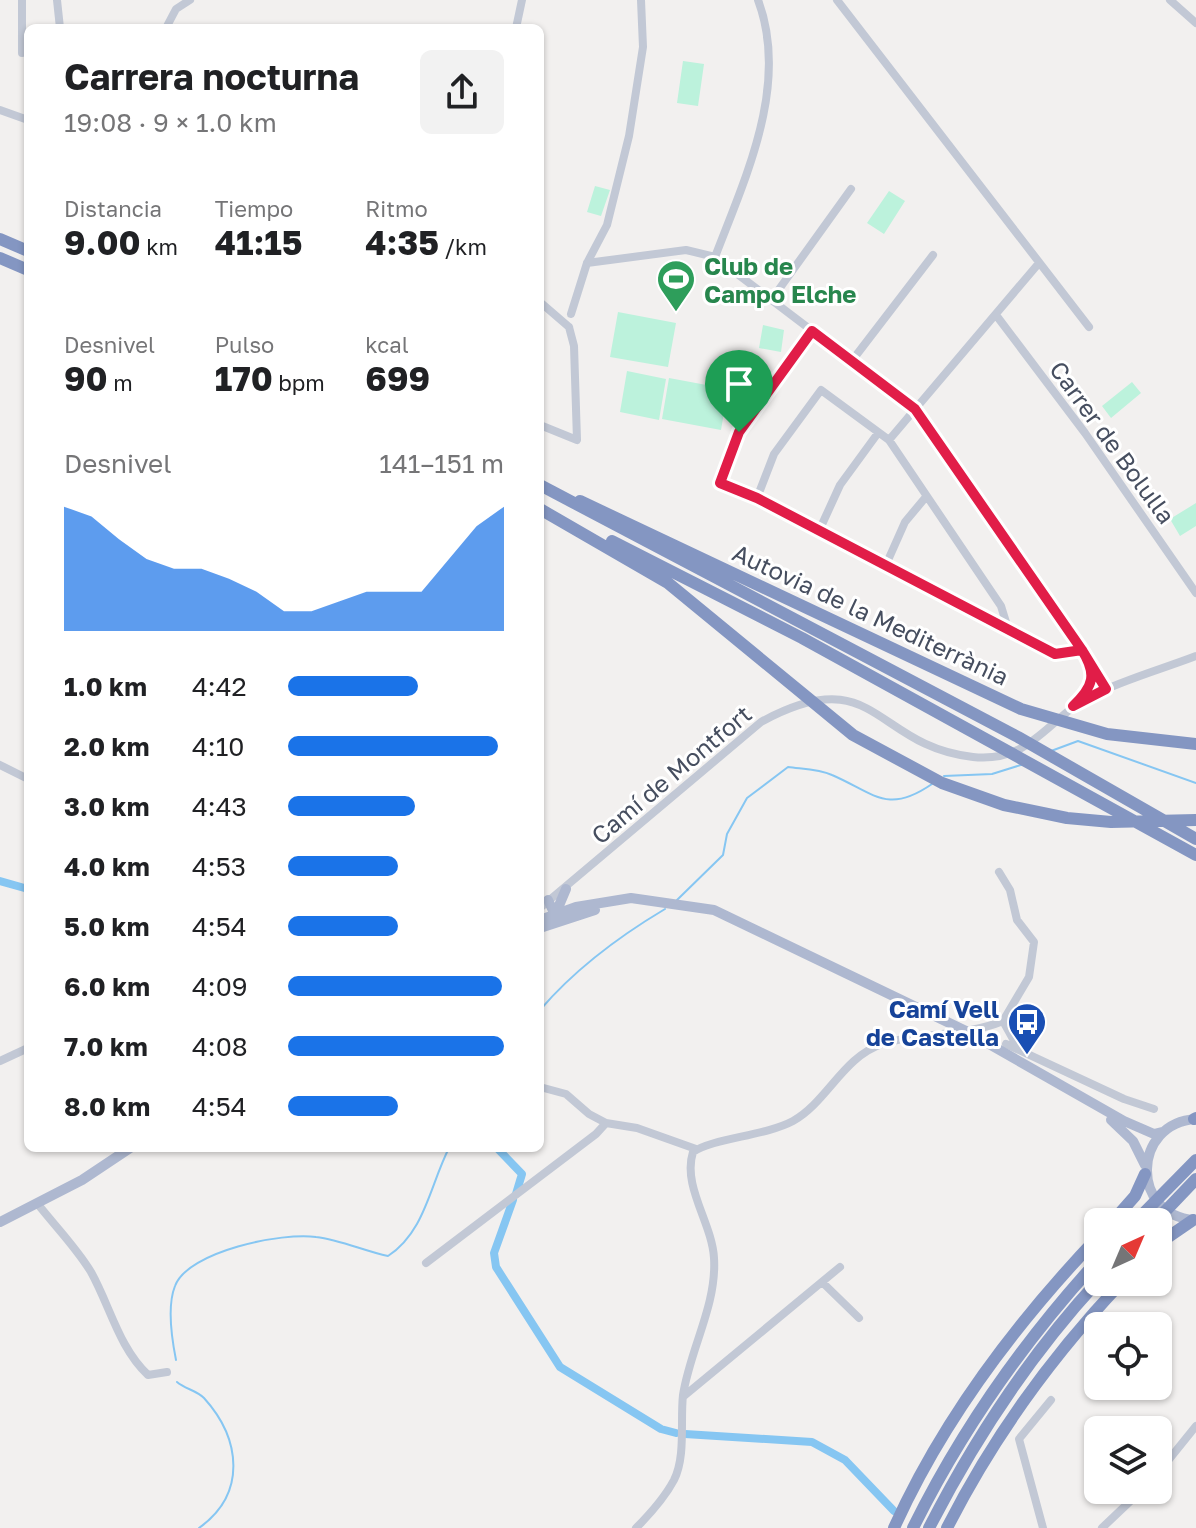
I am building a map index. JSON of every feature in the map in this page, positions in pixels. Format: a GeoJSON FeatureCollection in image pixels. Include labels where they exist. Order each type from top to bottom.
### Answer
{"type":"FeatureCollection","features":[{"type":"Feature","properties":{"kind":"highway"},"geometry":{"type":"LineString","coordinates":[[0,239],[24,249]]}},
{"type":"Feature","properties":{"kind":"highway"},"geometry":{"type":"LineString","coordinates":[[0,258],[24,268]]}},
{"type":"Feature","properties":{"kind":"highway"},"geometry":{"type":"LineString","coordinates":[[544,487],[1196,832]]}},
{"type":"Feature","properties":{"kind":"highway","name":"Autovia de la Mediterrània"},"geometry":{"type":"LineString","coordinates":[[544,487],[584,502],[1021,709],[1087,729],[1149,741],[1196,744]]}},
{"type":"Feature","properties":{"kind":"highway"},"geometry":{"type":"LineString","coordinates":[[544,511],[637,563],[693,601],[820,711],[904,765],[979,797],[1092,821],[1196,820]]}},
{"type":"Feature","properties":{"kind":"highway"},"geometry":{"type":"LineString","coordinates":[[544,511],[577,523],[802,638],[1196,855]]}},
{"type":"Feature","properties":{"kind":"highway"},"geometry":{"type":"LineString","coordinates":[[1158,814],[1196,839]]}},
{"type":"Feature","properties":{"kind":"highway"},"geometry":{"type":"LineString","coordinates":[[1149,1208],[1196,1160]]}},
{"type":"Feature","properties":{"kind":"highway"},"geometry":{"type":"LineString","coordinates":[[1124,1208],[1135,1196],[1145,1170]]}},
{"type":"Feature","properties":{"kind":"highway"},"geometry":{"type":"LineString","coordinates":[[1170,1208],[1196,1182]]}},
{"type":"Feature","properties":{"kind":"highway"},"geometry":{"type":"LineString","coordinates":[[1172,1235],[1194,1220]]}},
{"type":"Feature","properties":{"kind":"highway"},"geometry":{"type":"LineString","coordinates":[[894,1528],[902,1509],[979,1379],[1055,1283],[1084,1252]]}},
{"type":"Feature","properties":{"kind":"highway"},"geometry":{"type":"LineString","coordinates":[[915,1524],[958,1444],[1015,1358],[1084,1277]]}},
{"type":"Feature","properties":{"kind":"highway"},"geometry":{"type":"LineString","coordinates":[[930,1528],[1005,1398],[1085,1296]]}},
{"type":"Feature","properties":{"kind":"highway"},"geometry":{"type":"LineString","coordinates":[[947,1528],[967,1489],[1026,1397],[1109,1296]]}},
{"type":"Feature","properties":{"kind":"main road"},"geometry":{"type":"LineString","coordinates":[[555,915],[566,889]]}},
{"type":"Feature","properties":{"kind":"main road"},"geometry":{"type":"LineString","coordinates":[[544,922],[576,907],[618,899],[661,900],[734,917],[966,1031],[1144,1130],[1162,1132]]}},
{"type":"Feature","properties":{"kind":"main road"},"geometry":{"type":"LineString","coordinates":[[544,923],[640,900]]}},
{"type":"Feature","properties":{"kind":"main road"},"geometry":{"type":"LineString","coordinates":[[544,904],[555,915]]}},
{"type":"Feature","properties":{"kind":"main road"},"geometry":{"type":"LineString","coordinates":[[555,915],[598,909]]}},
{"type":"Feature","properties":{"kind":"main road"},"geometry":{"type":"LineString","coordinates":[[1081,1097],[1121,1127],[1145,1170],[1150,1191],[1158,1204],[1177,1217],[1194,1220]]}},
{"type":"Feature","properties":{"kind":"main road"},"geometry":{"type":"LineString","coordinates":[[1145,1170],[1150,1147],[1162,1132],[1173,1124],[1195,1119]]}},
{"type":"Feature","properties":{"kind":"main road"},"geometry":{"type":"LineString","coordinates":[[0,1222],[125,1152]]}},
{"type":"Feature","properties":{"kind":"street"},"geometry":{"type":"LineString","coordinates":[[22,0],[22,53]]}},
{"type":"Feature","properties":{"kind":"street"},"geometry":{"type":"LineString","coordinates":[[57,0],[60,24]]}},
{"type":"Feature","properties":{"kind":"street"},"geometry":{"type":"LineString","coordinates":[[168,24],[176,9],[190,0]]}},
{"type":"Feature","properties":{"kind":"street"},"geometry":{"type":"LineString","coordinates":[[517,24],[522,0]]}},
{"type":"Feature","properties":{"kind":"street"},"geometry":{"type":"LineString","coordinates":[[569,327],[575,323],[571,314],[587,263],[607,225],[629,136],[643,47],[641,0]]}},
{"type":"Feature","properties":{"kind":"street"},"geometry":{"type":"LineString","coordinates":[[715,257],[766,108],[772,55],[758,0]]}},
{"type":"Feature","properties":{"kind":"street"},"geometry":{"type":"LineString","coordinates":[[837,0],[1089,327]]}},
{"type":"Feature","properties":{"kind":"street"},"geometry":{"type":"LineString","coordinates":[[1170,0],[1196,23]]}},
{"type":"Feature","properties":{"kind":"street"},"geometry":{"type":"LineString","coordinates":[[0,110],[24,119]]}},
{"type":"Feature","properties":{"kind":"street"},"geometry":{"type":"LineString","coordinates":[[772,299],[851,189]]}},
{"type":"Feature","properties":{"kind":"street"},"geometry":{"type":"LineString","coordinates":[[587,263],[686,250],[715,257],[915,409],[1106,689]]}},
{"type":"Feature","properties":{"kind":"street"},"geometry":{"type":"LineString","coordinates":[[851,362],[933,255]]}},
{"type":"Feature","properties":{"kind":"street"},"geometry":{"type":"LineString","coordinates":[[889,440],[1039,263]]}},
{"type":"Feature","properties":{"kind":"street"},"geometry":{"type":"LineString","coordinates":[[544,305],[561,318],[563,325],[569,327]]}},
{"type":"Feature","properties":{"kind":"street"},"geometry":{"type":"LineString","coordinates":[[561,318],[571,314]]}},
{"type":"Feature","properties":{"kind":"street","name":"Carrer de Bolulla"},"geometry":{"type":"LineString","coordinates":[[996,315],[1085,433],[1196,593]]}},
{"type":"Feature","properties":{"kind":"street"},"geometry":{"type":"LineString","coordinates":[[544,427],[577,440],[574,346],[569,327]]}},
{"type":"Feature","properties":{"kind":"street"},"geometry":{"type":"LineString","coordinates":[[812,331],[739,432],[720,483],[757,498],[1055,654],[1082,650]]}},
{"type":"Feature","properties":{"kind":"street"},"geometry":{"type":"LineString","coordinates":[[757,498],[774,454],[821,390],[889,440],[925,498],[1001,606],[1009,632]]}},
{"type":"Feature","properties":{"kind":"street"},"geometry":{"type":"LineString","coordinates":[[819,531],[840,485],[878,433]]}},
{"type":"Feature","properties":{"kind":"street"},"geometry":{"type":"LineString","coordinates":[[885,567],[905,522],[925,498]]}},
{"type":"Feature","properties":{"kind":"street","name":"Camí de Montfort"},"geometry":{"type":"LineString","coordinates":[[544,904],[566,889],[761,722],[796,704],[838,698],[862,703],[915,741],[942,751],[993,758],[1020,752],[1073,706],[1106,689],[1196,656]]}},
{"type":"Feature","properties":{"kind":"street"},"geometry":{"type":"LineString","coordinates":[[1073,706],[1089,687],[1094,669]]}},
{"type":"Feature","properties":{"kind":"street"},"geometry":{"type":"LineString","coordinates":[[0,765],[24,777]]}},
{"type":"Feature","properties":{"kind":"street"},"geometry":{"type":"LineString","coordinates":[[544,1088],[566,1094],[589,1114],[606,1123],[637,1128],[696,1149],[757,1136],[795,1120],[861,1056],[882,1044],[966,1031],[1003,1021],[1029,977],[1034,942],[1017,920],[1010,890],[999,872]]}},
{"type":"Feature","properties":{"kind":"street"},"geometry":{"type":"LineString","coordinates":[[566,889],[567,896],[576,907]]}},
{"type":"Feature","properties":{"kind":"street"},"geometry":{"type":"LineString","coordinates":[[1003,1021],[1018,1048]]}},
{"type":"Feature","properties":{"kind":"street"},"geometry":{"type":"LineString","coordinates":[[1006,1044],[1112,1094],[1154,1109]]}},
{"type":"Feature","properties":{"kind":"street"},"geometry":{"type":"LineString","coordinates":[[0,1061],[24,1050]]}},
{"type":"Feature","properties":{"kind":"street"},"geometry":{"type":"LineString","coordinates":[[426,1263],[584,1144],[606,1123]]}},
{"type":"Feature","properties":{"kind":"street"},"geometry":{"type":"LineString","coordinates":[[636,1528],[675,1478],[683,1396],[707,1308],[715,1260],[690,1162],[696,1149]]}},
{"type":"Feature","properties":{"kind":"street"},"geometry":{"type":"LineString","coordinates":[[111,1152],[115,1159]]}},
{"type":"Feature","properties":{"kind":"street"},"geometry":{"type":"LineString","coordinates":[[37,1203],[88,1267],[106,1299],[128,1354],[148,1375],[167,1372]]}},
{"type":"Feature","properties":{"kind":"street"},"geometry":{"type":"LineString","coordinates":[[683,1396],[840,1267]]}},
{"type":"Feature","properties":{"kind":"street"},"geometry":{"type":"LineString","coordinates":[[822,1282],[859,1318]]}},
{"type":"Feature","properties":{"kind":"street"},"geometry":{"type":"LineString","coordinates":[[1043,1528],[1019,1439],[1051,1400]]}},
{"type":"Feature","properties":{"kind":"street"},"geometry":{"type":"LineString","coordinates":[[1172,1456],[1196,1426]]}},
{"type":"Feature","properties":{"kind":"street"},"geometry":{"type":"LineString","coordinates":[[1102,1528],[1127,1504]]}},
{"type":"Feature","properties":{"kind":"green space"},"geometry":{"type":"Polygon","coordinates":[[[683,61],[704,64],[698,106],[677,103],[683,61]]]}},
{"type":"Feature","properties":{"kind":"green space"},"geometry":{"type":"Polygon","coordinates":[[[595,186],[610,190],[601,216],[587,212],[595,186]]]}},
{"type":"Feature","properties":{"kind":"green space"},"geometry":{"type":"Polygon","coordinates":[[[889,191],[905,201],[884,234],[867,223],[889,191]]]}},
{"type":"Feature","properties":{"kind":"green space"},"geometry":{"type":"Polygon","coordinates":[[[618,312],[676,323],[668,367],[610,357],[618,312]]]}},
{"type":"Feature","properties":{"kind":"green space"},"geometry":{"type":"Polygon","coordinates":[[[763,325],[784,330],[781,352],[759,348],[763,325]]]}},
{"type":"Feature","properties":{"kind":"green space"},"geometry":{"type":"Polygon","coordinates":[[[627,371],[666,379],[659,420],[620,412],[627,371]]]}},
{"type":"Feature","properties":{"kind":"green space"},"geometry":{"type":"Polygon","coordinates":[[[669,378],[728,389],[721,430],[662,419],[669,378]]]}},
{"type":"Feature","properties":{"kind":"green space"},"geometry":{"type":"Polygon","coordinates":[[[1132,382],[1141,393],[1111,418],[1102,406],[1132,382]]]}},
{"type":"Feature","properties":{"kind":"green space"},"geometry":{"type":"Polygon","coordinates":[[[1196,503],[1196,526],[1180,536],[1170,519],[1196,503]]]}},
{"type":"Feature","properties":{"kind":"waterway"},"geometry":{"type":"LineString","coordinates":[[1051,751],[1078,741],[1196,783]]}},
{"type":"Feature","properties":{"kind":"waterway"},"geometry":{"type":"LineString","coordinates":[[944,776],[992,774],[1024,764]]}},
{"type":"Feature","properties":{"kind":"waterway"},"geometry":{"type":"LineString","coordinates":[[677,900],[723,855],[727,834],[747,798],[788,767],[827,773],[870,794],[892,800],[917,793],[932,784]]}},
{"type":"Feature","properties":{"kind":"waterway"},"geometry":{"type":"LineString","coordinates":[[0,881],[24,888]]}},
{"type":"Feature","properties":{"kind":"waterway"},"geometry":{"type":"LineString","coordinates":[[544,1006],[598,954],[665,909]]}},
{"type":"Feature","properties":{"kind":"waterway"},"geometry":{"type":"LineString","coordinates":[[176,1360],[171,1303],[175,1286],[183,1274],[198,1263],[238,1246],[301,1236],[325,1238],[388,1256],[419,1221],[447,1152]]}},
{"type":"Feature","properties":{"kind":"waterway"},"geometry":{"type":"LineString","coordinates":[[501,1152],[522,1174],[516,1194]]}},
{"type":"Feature","properties":{"kind":"waterway"},"geometry":{"type":"LineString","coordinates":[[513,1200],[494,1253],[496,1267],[560,1367],[661,1429],[676,1433]]}},
{"type":"Feature","properties":{"kind":"waterway"},"geometry":{"type":"LineString","coordinates":[[177,1382],[204,1398],[226,1431],[231,1448],[233,1466],[225,1499],[215,1514],[199,1528]]}},
{"type":"Feature","properties":{"kind":"waterway"},"geometry":{"type":"LineString","coordinates":[[685,1434],[812,1442],[845,1460],[894,1511]]}},
{"type":"Feature","properties":{"kind":"place","name":"Club de Campo Elche"},"geometry":{"type":"Point","coordinates":[676,313]}},
{"type":"Feature","properties":{"kind":"place","name":"Camí Vell de Castella"},"geometry":{"type":"Point","coordinates":[1027,1056]}},
{"type":"Feature","properties":{"kind":"route"},"geometry":{"type":"LineString","coordinates":[[739,432],[720,483],[757,498],[1020,638],[1055,654],[1082,650],[1106,689],[1073,706],[1093,680],[1094,669],[1082,650],[915,409],[812,331],[739,432]]}}]}
